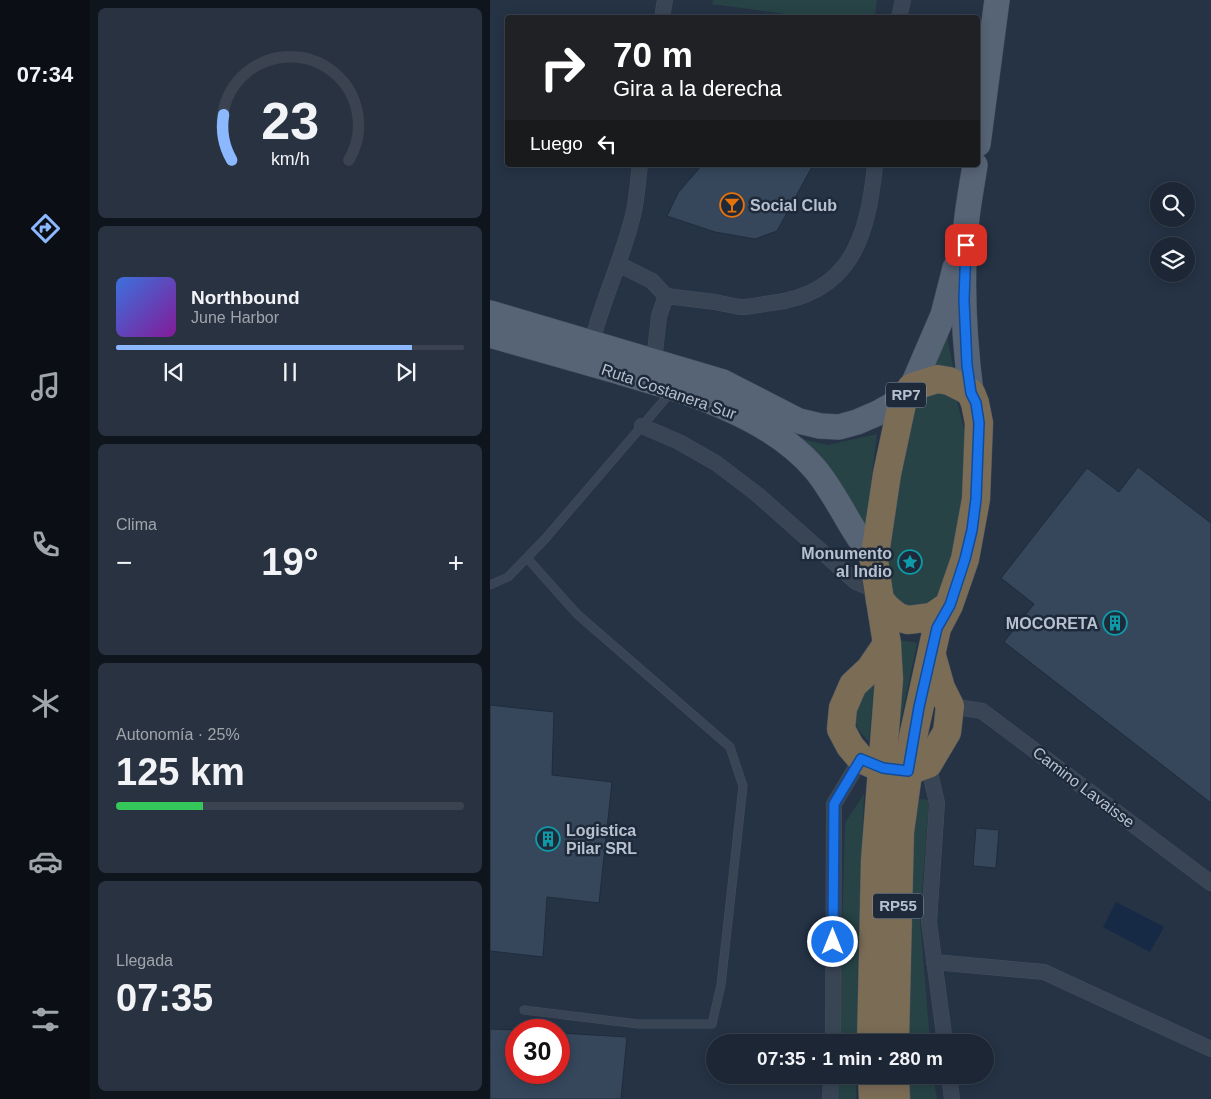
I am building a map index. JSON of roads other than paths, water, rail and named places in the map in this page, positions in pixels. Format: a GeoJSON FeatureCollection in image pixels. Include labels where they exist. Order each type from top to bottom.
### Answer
{"type":"FeatureCollection","features":[{"type":"Feature","properties":{"kind":"highway","name":"RP7"},"geometry":{"type":"LineString","coordinates":[[879,596],[874,561],[888,465],[908,393],[937,379],[949,381],[971,393]]}},
{"type":"Feature","properties":{"kind":"highway"},"geometry":{"type":"LineString","coordinates":[[879,596],[887,608],[898,617],[908,620],[932,617],[950,605],[965,559],[972,530],[976,499],[979,423],[976,403],[971,393]]}},
{"type":"Feature","properties":{"kind":"highway","name":"RP55"},"geometry":{"type":"LineString","coordinates":[[879,596],[887,644],[900,832],[895,1034]]}},
{"type":"Feature","properties":{"kind":"highway","name":"RP55"},"geometry":{"type":"LineString","coordinates":[[871,1034],[875,860],[895,766],[919,707],[937,628],[950,605]]}},
{"type":"Feature","properties":{"kind":"highway"},"geometry":{"type":"LineString","coordinates":[[887,644],[870,669],[853,685],[843,708],[841,728],[850,746],[895,766],[948,732],[950,706],[941,688],[932,656]]}},
{"type":"Feature","properties":{"kind":"highway"},"geometry":{"type":"LineString","coordinates":[[872,1084],[873,1099]]}},
{"type":"Feature","properties":{"kind":"highway"},"geometry":{"type":"LineString","coordinates":[[895,1084],[896,1099]]}},
{"type":"Feature","properties":{"kind":"main road"},"geometry":{"type":"LineString","coordinates":[[980,129],[997,0]]}},
{"type":"Feature","properties":{"kind":"main road"},"geometry":{"type":"LineString","coordinates":[[908,393],[943,315],[966,227],[975,167]]}},
{"type":"Feature","properties":{"kind":"main road"},"geometry":{"type":"LineString","coordinates":[[966,227],[964,300],[967,365],[971,393]]}},
{"type":"Feature","properties":{"kind":"main road","name":"Ruta Costanera Sur"},"geometry":{"type":"LineString","coordinates":[[490,313],[723,382],[799,421],[820,426],[839,426],[857,422],[878,413],[908,393]]}},
{"type":"Feature","properties":{"kind":"main road","name":"Ruta Costanera Sur"},"geometry":{"type":"LineString","coordinates":[[490,335],[647,380],[738,413],[767,429],[793,448],[814,468],[831,491],[874,561]]}},
{"type":"Feature","properties":{"kind":"street"},"geometry":{"type":"LineString","coordinates":[[662,15],[665,0]]}},
{"type":"Feature","properties":{"kind":"street"},"geometry":{"type":"LineString","coordinates":[[900,15],[902,0]]}},
{"type":"Feature","properties":{"kind":"street"},"geometry":{"type":"LineString","coordinates":[[592,342],[634,211],[640,167]]}},
{"type":"Feature","properties":{"kind":"street"},"geometry":{"type":"LineString","coordinates":[[618,264],[652,281],[666,296],[742,306],[785,301],[807,294],[836,277],[854,253],[866,224],[876,167]]}},
{"type":"Feature","properties":{"kind":"street"},"geometry":{"type":"LineString","coordinates":[[654,361],[659,316],[666,296]]}},
{"type":"Feature","properties":{"kind":"street"},"geometry":{"type":"LineString","coordinates":[[642,426],[679,442],[716,463],[758,495],[856,582],[879,596]]}},
{"type":"Feature","properties":{"kind":"street","name":"Camino Lavaisse"},"geometry":{"type":"LineString","coordinates":[[950,706],[982,711],[1211,883]]}},
{"type":"Feature","properties":{"kind":"street"},"geometry":{"type":"LineString","coordinates":[[833,1034],[834,804],[895,766],[937,802],[929,922],[944,1034]]}},
{"type":"Feature","properties":{"kind":"street"},"geometry":{"type":"LineString","coordinates":[[934,962],[1044,972],[1211,1049]]}},
{"type":"Feature","properties":{"kind":"street"},"geometry":{"type":"LineString","coordinates":[[830,1099],[831,1084]]}},
{"type":"Feature","properties":{"kind":"street"},"geometry":{"type":"LineString","coordinates":[[950,1084],[952,1099]]}},
{"type":"Feature","properties":{"kind":"lane"},"geometry":{"type":"LineString","coordinates":[[490,585],[508,577],[545,539],[673,389]]}},
{"type":"Feature","properties":{"kind":"lane"},"geometry":{"type":"LineString","coordinates":[[524,1010],[638,1024],[712,1024],[721,985],[743,786],[730,747],[577,614],[527,558]]}},
{"type":"Feature","properties":{"kind":"water"},"geometry":{"type":"Polygon","coordinates":[[[1116,902],[1164,927],[1150,952],[1103,927],[1116,902]]]}},
{"type":"Feature","properties":{"kind":"place","name":"Social Club"},"geometry":{"type":"Point","coordinates":[732,205]}},
{"type":"Feature","properties":{"kind":"place","name":"Monumento al Indio"},"geometry":{"type":"Point","coordinates":[910,562]}},
{"type":"Feature","properties":{"kind":"place","name":"MOCORETA"},"geometry":{"type":"Point","coordinates":[1115,623]}},
{"type":"Feature","properties":{"kind":"place","name":"Logistica Pilar SRL"},"geometry":{"type":"Point","coordinates":[548,839]}}]}
